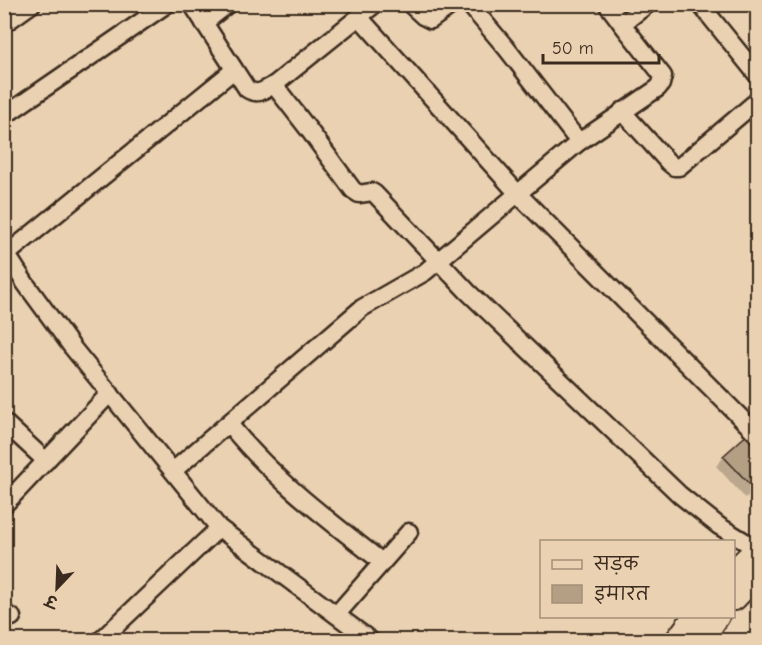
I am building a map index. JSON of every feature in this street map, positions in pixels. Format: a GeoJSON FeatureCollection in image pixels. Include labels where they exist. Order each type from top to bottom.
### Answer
{"type":"FeatureCollection","features":[{"type":"Feature","properties":{"kind":"highway"},"geometry":{"type":"LineString","coordinates":[[746,582],[757,549]]}},
{"type":"Feature","properties":{"kind":"highway"},"geometry":{"type":"LineString","coordinates":[[678,640],[694,618]]}},
{"type":"Feature","properties":{"kind":"highway"},"geometry":{"type":"LineString","coordinates":[[700,640],[716,618]]}},
{"type":"Feature","properties":{"kind":"street"},"geometry":{"type":"LineString","coordinates":[[4,24],[32,4]]}},
{"type":"Feature","properties":{"kind":"street"},"geometry":{"type":"LineString","coordinates":[[4,116],[167,4]]}},
{"type":"Feature","properties":{"kind":"street"},"geometry":{"type":"LineString","coordinates":[[192,4],[247,89],[255,94],[274,85],[375,4]]}},
{"type":"Feature","properties":{"kind":"street"},"geometry":{"type":"LineString","coordinates":[[204,23],[228,4]]}},
{"type":"Feature","properties":{"kind":"street"},"geometry":{"type":"LineString","coordinates":[[411,4],[423,16],[431,20],[453,4]]}},
{"type":"Feature","properties":{"kind":"street"},"geometry":{"type":"LineString","coordinates":[[469,4],[579,142]]}},
{"type":"Feature","properties":{"kind":"street"},"geometry":{"type":"LineString","coordinates":[[173,471],[362,308],[413,280],[519,195],[579,142],[662,84],[663,76],[606,4]]}},
{"type":"Feature","properties":{"kind":"street"},"geometry":{"type":"LineString","coordinates":[[622,24],[648,4]]}},
{"type":"Feature","properties":{"kind":"street"},"geometry":{"type":"LineString","coordinates":[[700,4],[758,76]]}},
{"type":"Feature","properties":{"kind":"street"},"geometry":{"type":"LineString","coordinates":[[360,18],[519,195],[758,435]]}},
{"type":"Feature","properties":{"kind":"street"},"geometry":{"type":"LineString","coordinates":[[234,70],[160,132],[6,252],[25,283],[66,338],[219,528],[370,640]]}},
{"type":"Feature","properties":{"kind":"street"},"geometry":{"type":"LineString","coordinates":[[274,85],[353,190],[358,194],[372,192],[375,194],[468,292],[680,495],[719,526],[757,549]]}},
{"type":"Feature","properties":{"kind":"street"},"geometry":{"type":"LineString","coordinates":[[622,111],[668,162],[674,167],[679,167],[758,100]]}},
{"type":"Feature","properties":{"kind":"street"},"geometry":{"type":"LineString","coordinates":[[4,505],[110,393]]}},
{"type":"Feature","properties":{"kind":"street"},"geometry":{"type":"LineString","coordinates":[[4,422],[46,461]]}},
{"type":"Feature","properties":{"kind":"street"},"geometry":{"type":"LineString","coordinates":[[229,424],[270,471],[299,497],[382,562]]}},
{"type":"Feature","properties":{"kind":"street"},"geometry":{"type":"LineString","coordinates":[[101,640],[219,528]]}},
{"type":"Feature","properties":{"kind":"street"},"geometry":{"type":"LineString","coordinates":[[337,614],[409,532]]}},
{"type":"Feature","properties":{"kind":"building"},"geometry":{"type":"Polygon","coordinates":[[[751,431],[758,439],[758,488],[755,490],[723,456],[751,431]]]}}]}
